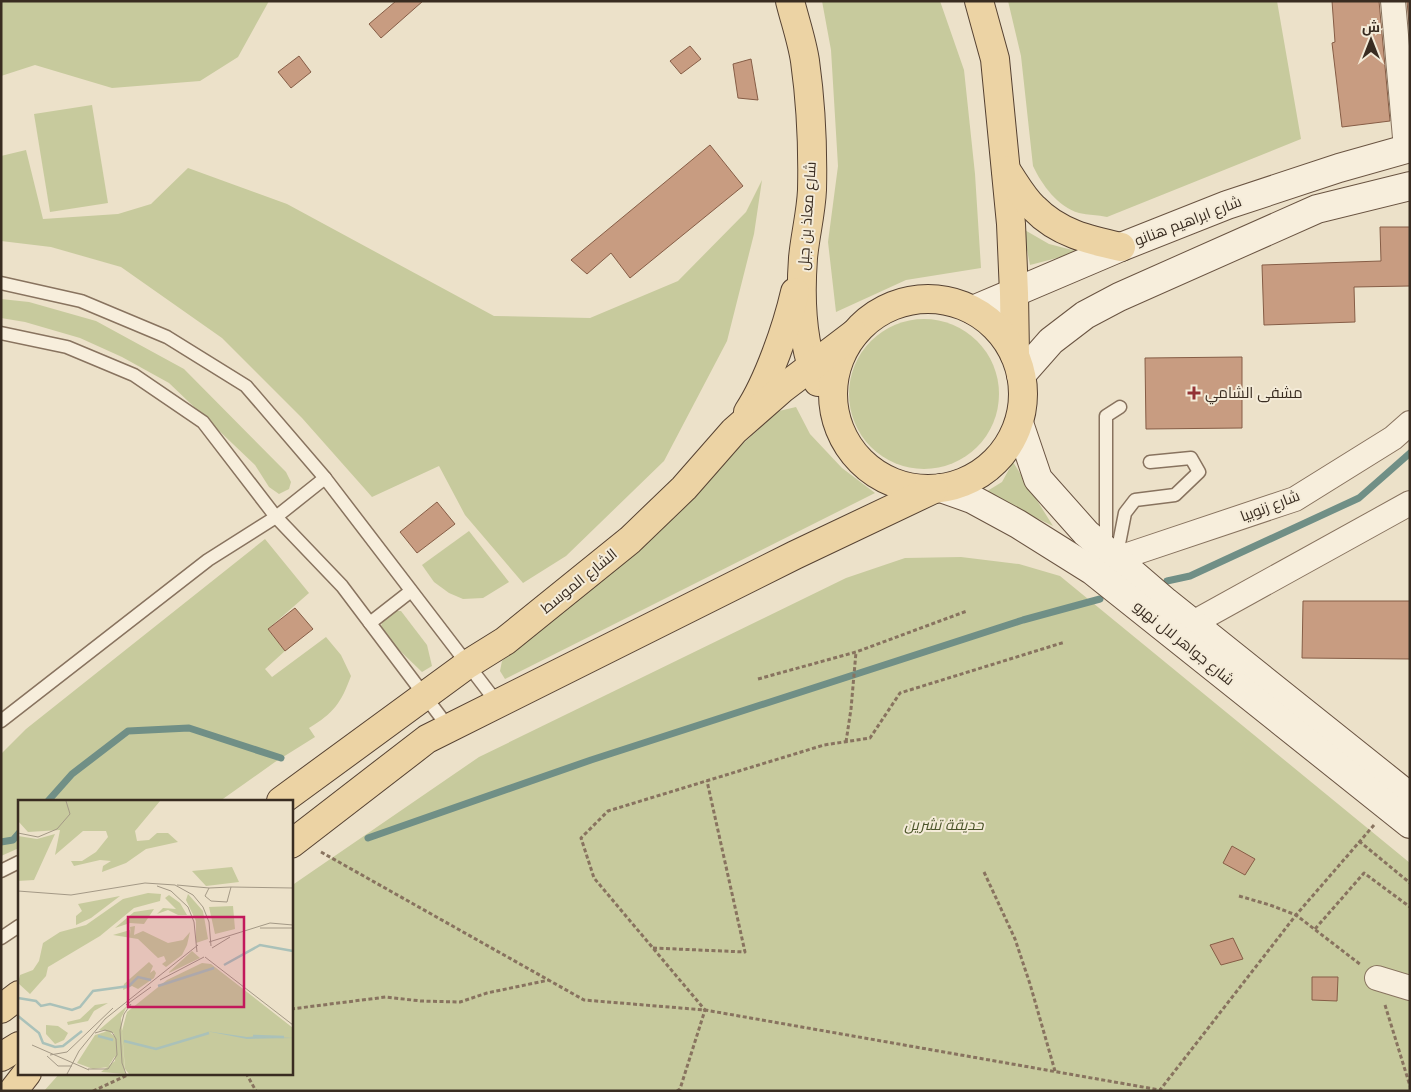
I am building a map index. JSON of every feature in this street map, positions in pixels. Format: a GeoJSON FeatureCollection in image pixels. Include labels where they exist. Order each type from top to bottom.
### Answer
{"type":"FeatureCollection","features":[{"type":"Feature","properties":{"kind":"main road","name":"شارع معاذ بن جبل"},"geometry":{"type":"LineString","coordinates":[[790,1],[804,59],[812,125],[812,192],[803,259],[802,308],[804,334],[811,367],[838,427]]}},
{"type":"Feature","properties":{"kind":"main road"},"geometry":{"type":"LineString","coordinates":[[294,842],[427,740],[795,555],[938,488],[962,483],[986,469],[1006,448],[1019,423],[1023,399],[1018,365],[1006,169],[995,59],[979,1]]}},
{"type":"Feature","properties":{"kind":"main road","name":"شارع ابراهيم هنانو"},"geometry":{"type":"LineString","coordinates":[[973,310],[1121,247],[1227,205],[1339,168],[1408,149]]}},
{"type":"Feature","properties":{"kind":"main road"},"geometry":{"type":"LineString","coordinates":[[1006,169],[1032,208],[1056,227],[1084,238],[1121,247]]}},
{"type":"Feature","properties":{"kind":"main road"},"geometry":{"type":"LineString","coordinates":[[1018,365],[1085,315],[1119,296],[1317,209],[1410,186]]}},
{"type":"Feature","properties":{"kind":"main road"},"geometry":{"type":"LineString","coordinates":[[734,431],[753,404],[774,357],[791,308],[803,259]]}},
{"type":"Feature","properties":{"kind":"main road"},"geometry":{"type":"LineString","coordinates":[[938,488],[904,486],[876,474],[853,454],[838,427],[833,403],[834,378],[841,354],[854,334],[873,316],[897,304],[922,299],[948,301],[973,310],[994,327],[1004,337],[1018,365]]}},
{"type":"Feature","properties":{"kind":"main road","name":"الشارع الموسط"},"geometry":{"type":"LineString","coordinates":[[282,800],[424,695],[504,641],[630,540],[684,488],[734,431],[783,388],[854,334]]}},
{"type":"Feature","properties":{"kind":"main road","name":"شارع جواهر لال نهرو"},"geometry":{"type":"LineString","coordinates":[[1019,423],[1038,479],[1086,533],[1399,802],[1410,824]]}},
{"type":"Feature","properties":{"kind":"main road","name":"شارع جواهر لال نهرو"},"geometry":{"type":"LineString","coordinates":[[938,488],[972,500],[1018,524],[1093,571],[1399,802]]}},
{"type":"Feature","properties":{"kind":"main road"},"geometry":{"type":"LineString","coordinates":[[1,1057],[18,1047]]}},
{"type":"Feature","properties":{"kind":"main road"},"geometry":{"type":"LineString","coordinates":[[13,1091],[26,1074]]}},
{"type":"Feature","properties":{"kind":"street"},"geometry":{"type":"LineString","coordinates":[[1392,1],[1408,149]]}},
{"type":"Feature","properties":{"kind":"street","name":"شارع زنوبيا"},"geometry":{"type":"LineString","coordinates":[[1111,555],[1295,499],[1393,438],[1410,423]]}},
{"type":"Feature","properties":{"kind":"street"},"geometry":{"type":"LineString","coordinates":[[1193,623],[1410,503]]}},
{"type":"Feature","properties":{"kind":"street"},"geometry":{"type":"LineString","coordinates":[[1377,978],[1410,988]]}},
{"type":"Feature","properties":{"kind":"lane"},"geometry":{"type":"LineString","coordinates":[[1,283],[81,301],[167,336],[246,386],[325,478],[498,704]]}},
{"type":"Feature","properties":{"kind":"lane"},"geometry":{"type":"LineString","coordinates":[[1,333],[67,347],[134,375],[203,422],[276,517],[342,586],[449,728]]}},
{"type":"Feature","properties":{"kind":"lane"},"geometry":{"type":"LineString","coordinates":[[1111,555],[1106,416],[1120,406]]}},
{"type":"Feature","properties":{"kind":"lane"},"geometry":{"type":"LineString","coordinates":[[1111,555],[1125,513],[1135,500],[1175,495],[1199,472],[1191,458],[1150,462]]}},
{"type":"Feature","properties":{"kind":"lane"},"geometry":{"type":"LineString","coordinates":[[1,721],[208,560],[276,517],[325,478]]}},
{"type":"Feature","properties":{"kind":"lane"},"geometry":{"type":"LineString","coordinates":[[370,623],[412,591]]}},
{"type":"Feature","properties":{"kind":"lane"},"geometry":{"type":"LineString","coordinates":[[1,871],[18,862]]}},
{"type":"Feature","properties":{"kind":"lane"},"geometry":{"type":"LineString","coordinates":[[1,938],[18,927]]}},
{"type":"Feature","properties":{"kind":"path"},"geometry":{"type":"LineString","coordinates":[[758,679],[856,652],[967,611]]}},
{"type":"Feature","properties":{"kind":"path"},"geometry":{"type":"LineString","coordinates":[[705,1010],[594,878],[581,838],[608,811],[824,745],[870,738],[900,693],[1065,642]]}},
{"type":"Feature","properties":{"kind":"path"},"geometry":{"type":"LineString","coordinates":[[846,742],[856,652]]}},
{"type":"Feature","properties":{"kind":"path"},"geometry":{"type":"LineString","coordinates":[[653,948],[745,952],[707,781]]}},
{"type":"Feature","properties":{"kind":"path"},"geometry":{"type":"LineString","coordinates":[[294,842],[584,1000],[705,1010],[1160,1090],[1296,915],[1359,841],[1399,802]]}},
{"type":"Feature","properties":{"kind":"path"},"geometry":{"type":"LineString","coordinates":[[1359,841],[1410,884]]}},
{"type":"Feature","properties":{"kind":"path"},"geometry":{"type":"LineString","coordinates":[[984,872],[1015,940],[1055,1071]]}},
{"type":"Feature","properties":{"kind":"path"},"geometry":{"type":"LineString","coordinates":[[1314,930],[1364,873],[1410,907]]}},
{"type":"Feature","properties":{"kind":"path"},"geometry":{"type":"LineString","coordinates":[[1238,896],[1296,915]]}},
{"type":"Feature","properties":{"kind":"path"},"geometry":{"type":"LineString","coordinates":[[292,1009],[386,997],[421,1001],[460,1002],[487,993],[549,980]]}},
{"type":"Feature","properties":{"kind":"path"},"geometry":{"type":"LineString","coordinates":[[678,1091],[705,1010]]}},
{"type":"Feature","properties":{"kind":"path"},"geometry":{"type":"LineString","coordinates":[[93,1091],[130,1074]]}},
{"type":"Feature","properties":{"kind":"path"},"geometry":{"type":"LineString","coordinates":[[247,1074],[256,1091]]}},
{"type":"Feature","properties":{"kind":"green space"},"geometry":{"type":"Polygon","coordinates":[[[1,1],[269,1],[238,57],[200,81],[112,88],[35,65],[1,76],[1,1]]]}},
{"type":"Feature","properties":{"kind":"green space"},"geometry":{"type":"Polygon","coordinates":[[[822,1],[940,1],[964,70],[975,174],[981,268],[906,280],[836,312],[828,242],[838,166],[831,50],[822,1]]]}},
{"type":"Feature","properties":{"kind":"green space"},"geometry":{"type":"Polygon","coordinates":[[[1008,1],[1277,1],[1301,139],[1107,217],[1071,210],[1058,201],[1041,181],[1033,166],[1021,56],[1008,1]]]}},
{"type":"Feature","properties":{"kind":"green space"},"geometry":{"type":"Polygon","coordinates":[[[92,105],[108,203],[50,212],[34,114],[92,105]]]}},
{"type":"Feature","properties":{"kind":"green space"},"geometry":{"type":"Polygon","coordinates":[[[26,150],[43,219],[118,214],[151,204],[188,168],[287,204],[494,316],[590,318],[678,281],[746,212],[762,180],[754,234],[727,341],[664,461],[566,556],[523,583],[465,515],[439,466],[372,497],[302,418],[222,338],[121,267],[51,247],[1,241],[1,156],[26,150]]]}},
{"type":"Feature","properties":{"kind":"green space"},"geometry":{"type":"Polygon","coordinates":[[[1023,229],[1049,244],[1080,252],[1030,265],[1023,229]]]}},
{"type":"Feature","properties":{"kind":"green space"},"geometry":{"type":"Polygon","coordinates":[[[1,299],[29,302],[96,321],[184,369],[286,472],[291,482],[289,489],[279,494],[269,487],[255,465],[169,383],[122,357],[80,338],[25,322],[1,318],[1,299]]]}},
{"type":"Feature","properties":{"kind":"green space"},"geometry":{"type":"Polygon","coordinates":[[[924,319],[953,325],[977,341],[993,365],[999,394],[993,423],[977,447],[953,463],[924,469],[895,463],[871,447],[855,423],[849,394],[855,365],[871,341],[895,325],[924,319]]]}},
{"type":"Feature","properties":{"kind":"green space"},"geometry":{"type":"Polygon","coordinates":[[[796,407],[810,434],[842,468],[875,493],[505,679],[500,671],[502,661],[779,411],[796,407]]]}},
{"type":"Feature","properties":{"kind":"green space"},"geometry":{"type":"Polygon","coordinates":[[[1013,462],[1053,526],[984,493],[1002,482],[1013,462]]]}},
{"type":"Feature","properties":{"kind":"green space"},"geometry":{"type":"Polygon","coordinates":[[[469,531],[509,582],[483,598],[463,599],[449,593],[434,582],[422,565],[469,531]]]}},
{"type":"Feature","properties":{"kind":"green space"},"geometry":{"type":"Polygon","coordinates":[[[265,539],[309,593],[268,629],[285,651],[265,669],[272,677],[326,637],[341,655],[351,676],[336,706],[325,717],[309,728],[315,737],[275,762],[221,800],[18,800],[18,848],[1,856],[1,754],[26,729],[265,539]]]}},
{"type":"Feature","properties":{"kind":"green space","name":"حديقة تشرين"},"geometry":{"type":"Polygon","coordinates":[[[961,557],[1019,564],[1060,576],[1410,863],[1410,1091],[44,1091],[59,1074],[292,1074],[292,885],[479,757],[846,578],[905,558],[961,557]]]}},
{"type":"Feature","properties":{"kind":"green space"},"geometry":{"type":"Polygon","coordinates":[[[392,611],[401,611],[427,645],[432,666],[422,672],[395,646],[381,626],[385,616],[392,611]]]}},
{"type":"Feature","properties":{"kind":"building"},"geometry":{"type":"Polygon","coordinates":[[[396,1],[423,1],[381,38],[369,24],[396,1]]]}},
{"type":"Feature","properties":{"kind":"building"},"geometry":{"type":"Polygon","coordinates":[[[1332,1],[1379,1],[1390,121],[1342,127],[1332,43],[1335,42],[1332,1]]]}},
{"type":"Feature","properties":{"kind":"building"},"geometry":{"type":"Polygon","coordinates":[[[1407,1],[1410,1],[1410,35],[1407,1]]]}},
{"type":"Feature","properties":{"kind":"building"},"geometry":{"type":"Polygon","coordinates":[[[690,46],[701,59],[681,74],[670,61],[690,46]]]}},
{"type":"Feature","properties":{"kind":"building"},"geometry":{"type":"Polygon","coordinates":[[[299,56],[311,72],[291,88],[278,72],[299,56]]]}},
{"type":"Feature","properties":{"kind":"building"},"geometry":{"type":"Polygon","coordinates":[[[751,59],[758,100],[738,98],[733,64],[751,59]]]}},
{"type":"Feature","properties":{"kind":"building"},"geometry":{"type":"Polygon","coordinates":[[[710,145],[743,186],[630,278],[611,253],[587,274],[571,260],[710,145]]]}},
{"type":"Feature","properties":{"kind":"building"},"geometry":{"type":"Polygon","coordinates":[[[1380,227],[1410,227],[1410,286],[1354,287],[1355,322],[1264,325],[1262,265],[1381,261],[1380,227]]]}},
{"type":"Feature","properties":{"kind":"building","name":"مشفى الشامي"},"geometry":{"type":"Polygon","coordinates":[[[1242,357],[1242,428],[1146,429],[1145,358],[1242,357]]]}},
{"type":"Feature","properties":{"kind":"building"},"geometry":{"type":"Polygon","coordinates":[[[437,502],[455,524],[417,553],[400,532],[437,502]]]}},
{"type":"Feature","properties":{"kind":"building"},"geometry":{"type":"Polygon","coordinates":[[[1303,601],[1410,601],[1410,659],[1302,658],[1303,601]]]}},
{"type":"Feature","properties":{"kind":"building"},"geometry":{"type":"Polygon","coordinates":[[[295,608],[313,629],[285,651],[268,629],[295,608]]]}},
{"type":"Feature","properties":{"kind":"building"},"geometry":{"type":"Polygon","coordinates":[[[1232,846],[1255,859],[1245,875],[1223,863],[1232,846]]]}},
{"type":"Feature","properties":{"kind":"building"},"geometry":{"type":"Polygon","coordinates":[[[1233,938],[1243,959],[1221,965],[1210,945],[1233,938]]]}},
{"type":"Feature","properties":{"kind":"building"},"geometry":{"type":"Polygon","coordinates":[[[1312,977],[1338,977],[1337,1001],[1312,1000],[1312,977]]]}},
{"type":"Feature","properties":{"kind":"waterway"},"geometry":{"type":"LineString","coordinates":[[1167,581],[1190,576],[1359,498],[1410,453]]}},
{"type":"Feature","properties":{"kind":"waterway"},"geometry":{"type":"LineString","coordinates":[[368,838],[591,760],[1023,620],[1100,599]]}},
{"type":"Feature","properties":{"kind":"waterway"},"geometry":{"type":"LineString","coordinates":[[49,800],[72,774],[128,731],[189,728],[281,758]]}},
{"type":"Feature","properties":{"kind":"waterway"},"geometry":{"type":"LineString","coordinates":[[1,842],[13,840],[18,834]]}},
{"type":"Feature","properties":{"kind":"place","name":"مشفى الشامي"},"geometry":{"type":"Point","coordinates":[1194,393]}}]}
